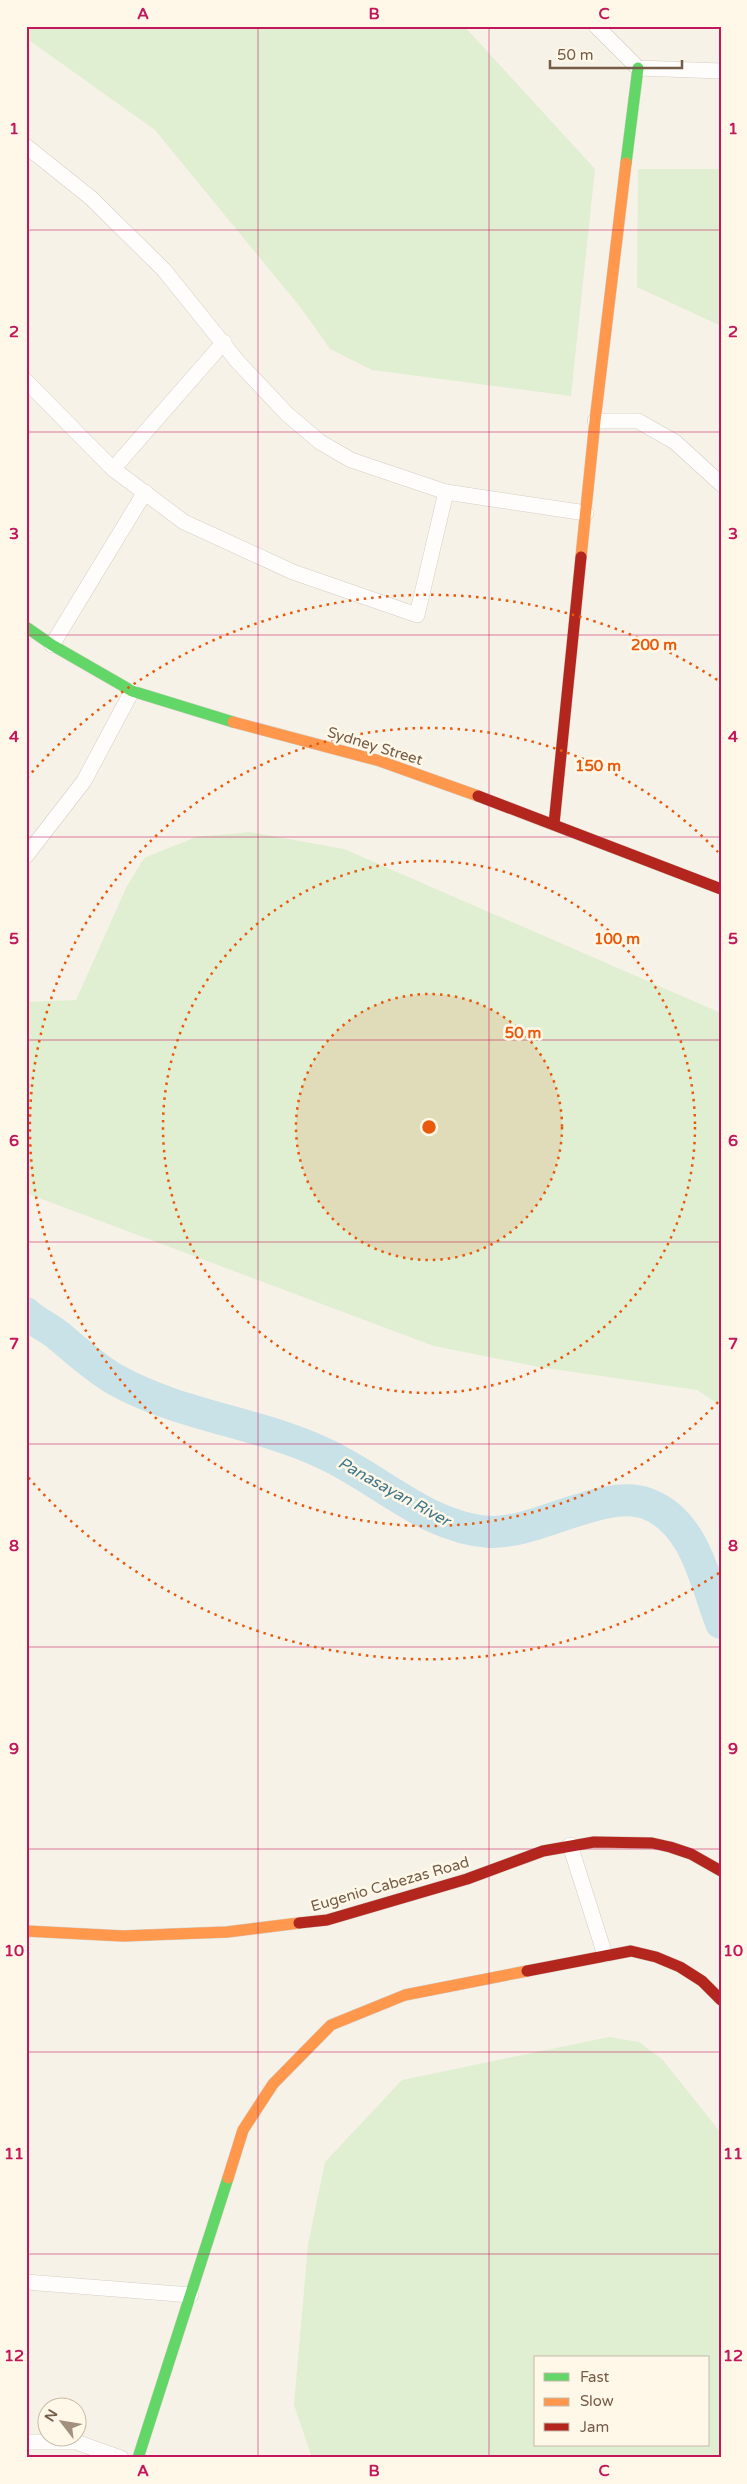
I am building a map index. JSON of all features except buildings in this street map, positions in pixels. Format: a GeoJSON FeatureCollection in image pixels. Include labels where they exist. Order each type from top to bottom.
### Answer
{"type":"FeatureCollection","features":[{"type":"Feature","properties":{"kind":"street"},"geometry":{"type":"LineString","coordinates":[[596,26],[638,68],[721,71]]}},
{"type":"Feature","properties":{"kind":"street"},"geometry":{"type":"LineString","coordinates":[[554,824],[595,421],[638,68]]}},
{"type":"Feature","properties":{"kind":"street"},"geometry":{"type":"LineString","coordinates":[[26,146],[91,198],[164,270],[224,342],[238,362],[287,414],[320,442],[351,460],[446,492],[586,513]]}},
{"type":"Feature","properties":{"kind":"street"},"geometry":{"type":"LineString","coordinates":[[113,469],[224,342]]}},
{"type":"Feature","properties":{"kind":"street"},"geometry":{"type":"LineString","coordinates":[[26,380],[113,469],[184,522],[293,572],[417,615],[446,492]]}},
{"type":"Feature","properties":{"kind":"street"},"geometry":{"type":"LineString","coordinates":[[595,421],[638,422],[675,442],[721,484]]}},
{"type":"Feature","properties":{"kind":"street"},"geometry":{"type":"LineString","coordinates":[[52,645],[145,492]]}},
{"type":"Feature","properties":{"kind":"street","name":"Sydney Street"},"geometry":{"type":"LineString","coordinates":[[26,627],[52,645],[132,691],[206,715],[380,761],[554,824],[721,890]]}},
{"type":"Feature","properties":{"kind":"street"},"geometry":{"type":"LineString","coordinates":[[26,856],[84,781],[132,691]]}},
{"type":"Feature","properties":{"kind":"street","name":"Eugenio Cabezas Road"},"geometry":{"type":"LineString","coordinates":[[26,1931],[123,1936],[228,1932],[327,1920],[467,1879],[543,1851],[594,1842],[652,1843],[691,1854],[721,1871]]}},
{"type":"Feature","properties":{"kind":"street"},"geometry":{"type":"LineString","coordinates":[[570,1845],[605,1955]]}},
{"type":"Feature","properties":{"kind":"street"},"geometry":{"type":"LineString","coordinates":[[138,2458],[243,2130],[273,2084],[331,2025],[405,1995],[631,1951],[652,1955],[674,1963],[696,1977],[721,2000]]}},
{"type":"Feature","properties":{"kind":"street"},"geometry":{"type":"LineString","coordinates":[[26,2282],[191,2295]]}},
{"type":"Feature","properties":{"kind":"street"},"geometry":{"type":"LineString","coordinates":[[26,2442],[76,2442],[121,2458]]}},
{"type":"Feature","properties":{"kind":"green space"},"geometry":{"type":"Polygon","coordinates":[[[26,26],[464,26],[595,169],[571,396],[372,370],[330,349],[301,308],[155,130],[26,38],[26,26]]]}},
{"type":"Feature","properties":{"kind":"green space"},"geometry":{"type":"Polygon","coordinates":[[[638,169],[721,169],[721,326],[637,287],[638,169]]]}},
{"type":"Feature","properties":{"kind":"green space"},"geometry":{"type":"Polygon","coordinates":[[[250,832],[344,849],[721,1013],[721,1406],[697,1390],[539,1367],[434,1346],[26,1193],[26,1002],[76,1000],[127,886],[144,858],[196,837],[250,832]]]}},
{"type":"Feature","properties":{"kind":"green space"},"geometry":{"type":"Polygon","coordinates":[[[609,2037],[639,2042],[662,2059],[721,2133],[721,2458],[312,2458],[294,2405],[308,2245],[325,2162],[402,2080],[609,2037]]]}},
{"type":"Feature","properties":{"kind":"waterway","name":"Panasayan River"},"geometry":{"type":"LineString","coordinates":[[26,1313],[116,1380],[166,1402],[298,1442],[344,1463],[424,1512],[467,1528],[490,1532],[508,1531],[612,1501],[631,1500],[648,1504],[664,1513],[677,1524],[688,1538],[703,1572],[721,1623]]}},
{"type":"Feature","properties":{"kind":"traffic: fast"},"geometry":{"type":"LineString","coordinates":[[626,163],[638,68]]}},
{"type":"Feature","properties":{"kind":"traffic: fast"},"geometry":{"type":"LineString","coordinates":[[26,627],[52,645],[132,691],[233,722]]}},
{"type":"Feature","properties":{"kind":"traffic: fast"},"geometry":{"type":"LineString","coordinates":[[138,2458],[228,2178]]}},
{"type":"Feature","properties":{"kind":"traffic: slow"},"geometry":{"type":"LineString","coordinates":[[581,557],[595,421],[626,163]]}},
{"type":"Feature","properties":{"kind":"traffic: slow"},"geometry":{"type":"LineString","coordinates":[[233,722],[380,761],[478,796]]}},
{"type":"Feature","properties":{"kind":"traffic: slow"},"geometry":{"type":"LineString","coordinates":[[26,1931],[123,1936],[227,1932],[299,1923]]}},
{"type":"Feature","properties":{"kind":"traffic: slow"},"geometry":{"type":"LineString","coordinates":[[228,2178],[243,2130],[273,2084],[331,2025],[405,1995],[527,1971]]}},
{"type":"Feature","properties":{"kind":"traffic: jam"},"geometry":{"type":"LineString","coordinates":[[554,824],[581,557]]}},
{"type":"Feature","properties":{"kind":"traffic: jam"},"geometry":{"type":"LineString","coordinates":[[478,796],[721,889]]}},
{"type":"Feature","properties":{"kind":"traffic: jam"},"geometry":{"type":"LineString","coordinates":[[299,1923],[327,1920],[467,1879],[543,1851],[594,1842],[652,1843],[670,1847],[691,1854],[721,1871]]}},
{"type":"Feature","properties":{"kind":"traffic: jam"},"geometry":{"type":"LineString","coordinates":[[527,1971],[631,1951],[656,1957],[680,1967],[702,1981],[721,2000]]}}]}
